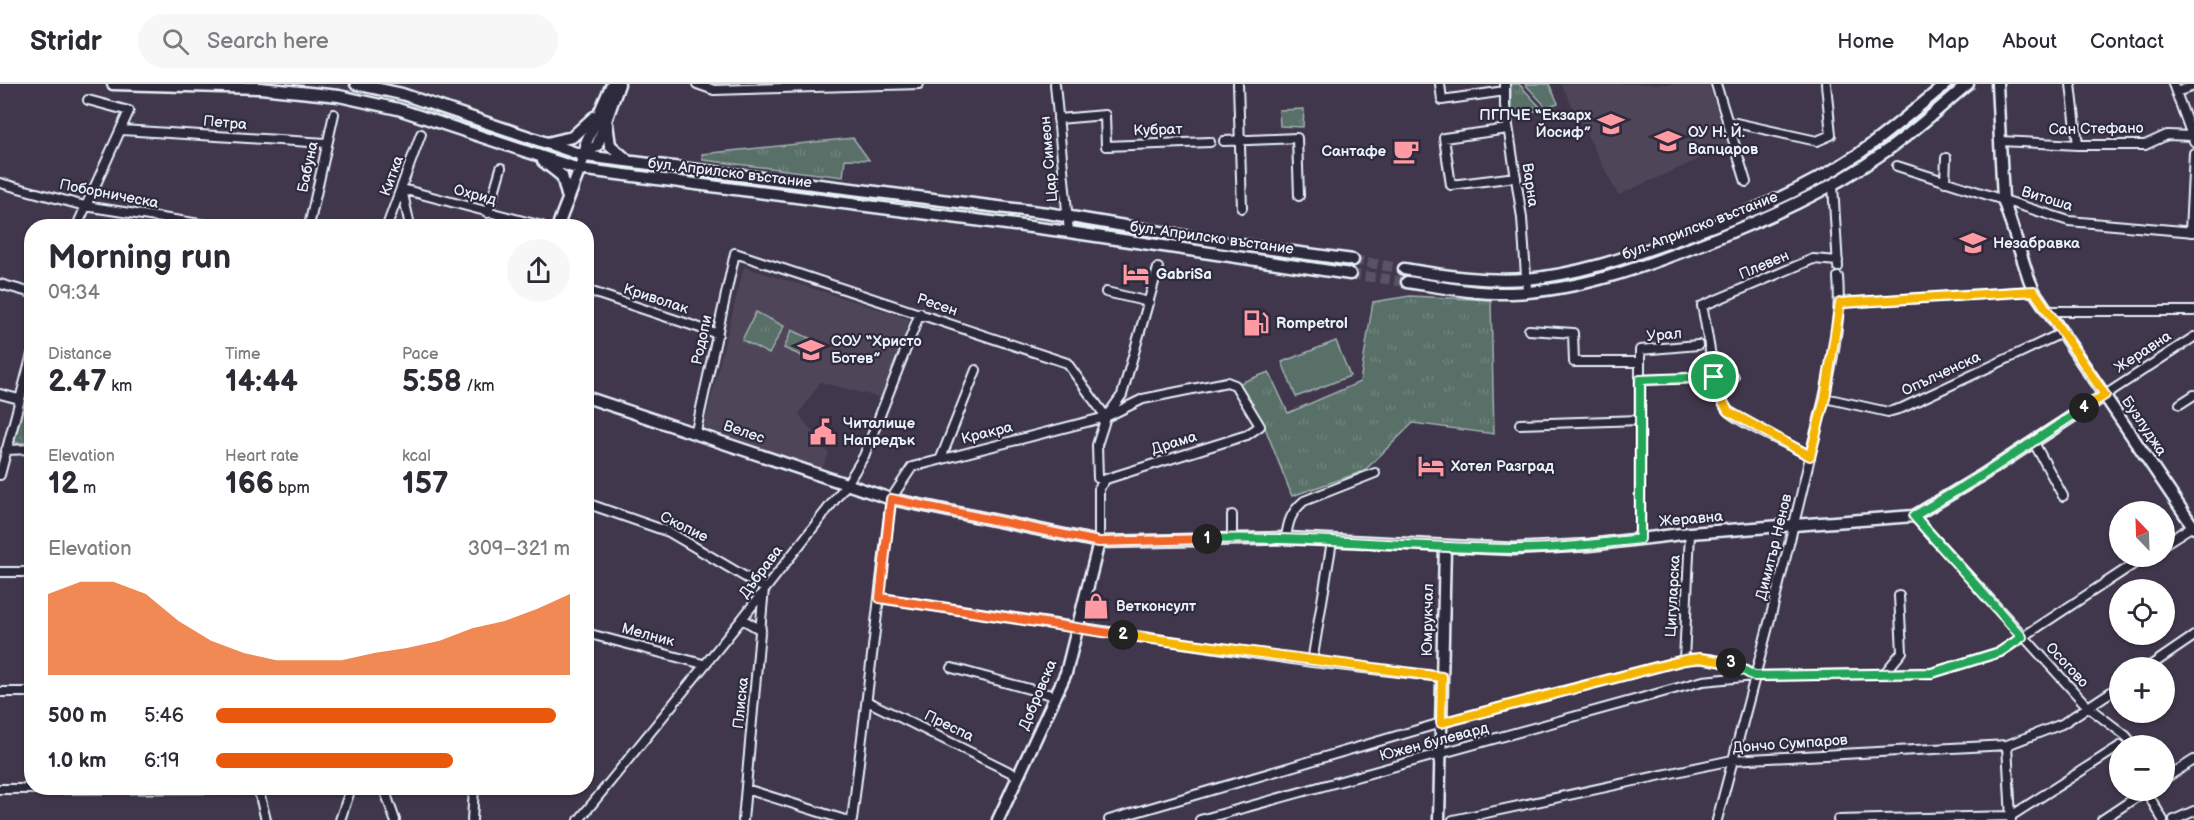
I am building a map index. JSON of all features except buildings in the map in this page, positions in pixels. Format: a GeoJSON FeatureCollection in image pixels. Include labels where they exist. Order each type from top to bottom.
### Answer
{"type":"FeatureCollection","features":[{"type":"Feature","properties":{"kind":"street","name":"бул. Априлско въстание"},"geometry":{"type":"LineString","coordinates":[[113,84],[260,87],[339,96],[398,109],[537,157],[579,169],[1069,232],[1350,274]]}},
{"type":"Feature","properties":{"kind":"street","name":"бул. Априлско въстание"},"geometry":{"type":"LineString","coordinates":[[356,84],[433,104],[539,142],[586,154],[1067,216],[1226,243],[1353,260]]}},
{"type":"Feature","properties":{"kind":"street"},"geometry":{"type":"LineString","coordinates":[[560,219],[567,195],[586,154],[586,142],[612,84]]}},
{"type":"Feature","properties":{"kind":"street"},"geometry":{"type":"LineString","coordinates":[[586,154],[597,146],[619,84]]}},
{"type":"Feature","properties":{"kind":"street"},"geometry":{"type":"LineString","coordinates":[[697,84],[714,90],[919,84]]}},
{"type":"Feature","properties":{"kind":"street","name":"Цар Симеон"},"geometry":{"type":"LineString","coordinates":[[1055,84],[1069,232]]}},
{"type":"Feature","properties":{"kind":"street"},"geometry":{"type":"LineString","coordinates":[[1238,84],[1242,208]]}},
{"type":"Feature","properties":{"kind":"street"},"geometry":{"type":"LineString","coordinates":[[1440,84],[1442,99],[1505,88]]}},
{"type":"Feature","properties":{"kind":"street"},"geometry":{"type":"LineString","coordinates":[[1716,84],[1746,182]]}},
{"type":"Feature","properties":{"kind":"street"},"geometry":{"type":"LineString","coordinates":[[1727,121],[1817,141],[1830,135],[1826,84]]}},
{"type":"Feature","properties":{"kind":"street","name":"бул. Априлско въстание"},"geometry":{"type":"LineString","coordinates":[[1404,269],[1483,279],[1526,279],[1582,269],[1634,255],[1783,196],[1857,155],[1946,84]]}},
{"type":"Feature","properties":{"kind":"street","name":"бул. Априлско въстание"},"geometry":{"type":"LineString","coordinates":[[1407,282],[1491,292],[1527,290],[1581,282],[1642,267],[1760,220],[1833,185],[1886,152],[1968,84]]}},
{"type":"Feature","properties":{"kind":"street","name":"Бузлуджа"},"geometry":{"type":"LineString","coordinates":[[1997,84],[2003,199],[2034,291],[2194,526]]}},
{"type":"Feature","properties":{"kind":"street"},"geometry":{"type":"LineString","coordinates":[[2071,84],[2078,145]]}},
{"type":"Feature","properties":{"kind":"street"},"geometry":{"type":"LineString","coordinates":[[2193,139],[2175,88],[2194,86]]}},
{"type":"Feature","properties":{"kind":"street","name":"Варна"},"geometry":{"type":"LineString","coordinates":[[1505,88],[1527,290]]}},
{"type":"Feature","properties":{"kind":"street"},"geometry":{"type":"LineString","coordinates":[[80,219],[129,111],[88,100]]}},
{"type":"Feature","properties":{"kind":"street"},"geometry":{"type":"LineString","coordinates":[[539,142],[552,143],[572,137],[588,124],[600,109]]}},
{"type":"Feature","properties":{"kind":"street","name":"Бабуна"},"geometry":{"type":"LineString","coordinates":[[310,219],[334,114]]}},
{"type":"Feature","properties":{"kind":"street","name":"Кубрат"},"geometry":{"type":"LineString","coordinates":[[1059,119],[1105,115],[1106,146],[1210,142]]}},
{"type":"Feature","properties":{"kind":"street"},"geometry":{"type":"LineString","coordinates":[[607,120],[606,134],[610,146],[630,161]]}},
{"type":"Feature","properties":{"kind":"street"},"geometry":{"type":"LineString","coordinates":[[1508,129],[1444,138],[1451,185],[1516,177]]}},
{"type":"Feature","properties":{"kind":"street","name":"Петра"},"geometry":{"type":"LineString","coordinates":[[122,130],[326,143]]}},
{"type":"Feature","properties":{"kind":"street","name":"Китка"},"geometry":{"type":"LineString","coordinates":[[390,219],[421,134]]}},
{"type":"Feature","properties":{"kind":"street","name":"Сан Стефано"},"geometry":{"type":"LineString","coordinates":[[2000,141],[2078,145],[2145,145],[2167,135],[2193,139]]}},
{"type":"Feature","properties":{"kind":"street"},"geometry":{"type":"LineString","coordinates":[[1224,141],[1297,138],[1299,196]]}},
{"type":"Feature","properties":{"kind":"street"},"geometry":{"type":"LineString","coordinates":[[2192,232],[2194,153]]}},
{"type":"Feature","properties":{"kind":"street"},"geometry":{"type":"LineString","coordinates":[[537,157],[562,176],[567,195]]}},
{"type":"Feature","properties":{"kind":"street"},"geometry":{"type":"LineString","coordinates":[[1945,182],[1946,158]]}},
{"type":"Feature","properties":{"kind":"street","name":"Витоша"},"geometry":{"type":"LineString","coordinates":[[1897,166],[2069,221],[2192,232]]}},
{"type":"Feature","properties":{"kind":"street"},"geometry":{"type":"LineString","coordinates":[[488,213],[501,168]]}},
{"type":"Feature","properties":{"kind":"street","name":"Поборническа"},"geometry":{"type":"LineString","coordinates":[[0,183],[85,206],[150,219]]}},
{"type":"Feature","properties":{"kind":"street","name":"Плевен"},"geometry":{"type":"LineString","coordinates":[[1714,377],[1709,331],[1701,306],[1814,259],[1838,264],[1833,185]]}},
{"type":"Feature","properties":{"kind":"street"},"geometry":{"type":"LineString","coordinates":[[402,189],[408,219]]}},
{"type":"Feature","properties":{"kind":"street","name":"Охрид"},"geometry":{"type":"LineString","coordinates":[[402,189],[513,219]]}},
{"type":"Feature","properties":{"kind":"street","name":"Ресен"},"geometry":{"type":"LineString","coordinates":[[735,253],[1067,363],[1106,417]]}},
{"type":"Feature","properties":{"kind":"street","name":"Родопи"},"geometry":{"type":"LineString","coordinates":[[696,431],[735,253]]}},
{"type":"Feature","properties":{"kind":"street"},"geometry":{"type":"LineString","coordinates":[[1098,478],[1097,445],[1106,417],[1122,395],[1158,268]]}},
{"type":"Feature","properties":{"kind":"street","name":"Димитър Ненов"},"geometry":{"type":"LineString","coordinates":[[1717,820],[1795,527],[1825,398],[1840,303],[1838,278]]}},
{"type":"Feature","properties":{"kind":"street"},"geometry":{"type":"LineString","coordinates":[[0,284],[24,292]]}},
{"type":"Feature","properties":{"kind":"street"},"geometry":{"type":"LineString","coordinates":[[1840,303],[2034,291]]}},
{"type":"Feature","properties":{"kind":"street"},"geometry":{"type":"LineString","coordinates":[[1106,292],[1149,302]]}},
{"type":"Feature","properties":{"kind":"street","name":"Криволак"},"geometry":{"type":"LineString","coordinates":[[594,293],[718,334]]}},
{"type":"Feature","properties":{"kind":"street"},"geometry":{"type":"LineString","coordinates":[[2049,311],[2194,311]]}},
{"type":"Feature","properties":{"kind":"street","name":"Дъбрава"},"geometry":{"type":"LineString","coordinates":[[579,820],[703,664],[742,619],[847,484],[864,456],[920,313]]}},
{"type":"Feature","properties":{"kind":"street"},"geometry":{"type":"LineString","coordinates":[[1529,330],[1573,333],[1575,362],[1640,362]]}},
{"type":"Feature","properties":{"kind":"street","name":"Опълченска"},"geometry":{"type":"LineString","coordinates":[[1825,398],[1888,412],[2064,332]]}},
{"type":"Feature","properties":{"kind":"street","name":"Жеравна"},"geometry":{"type":"LineString","coordinates":[[891,499],[1099,542],[1286,538],[1514,549],[1914,516],[1981,476],[2194,337]]}},
{"type":"Feature","properties":{"kind":"street","name":"Урал"},"geometry":{"type":"LineString","coordinates":[[1640,539],[1640,350],[1698,345]]}},
{"type":"Feature","properties":{"kind":"street"},"geometry":{"type":"LineString","coordinates":[[941,458],[976,370]]}},
{"type":"Feature","properties":{"kind":"street"},"geometry":{"type":"LineString","coordinates":[[1714,377],[1719,395],[1728,411],[1810,456]]}},
{"type":"Feature","properties":{"kind":"street"},"geometry":{"type":"LineString","coordinates":[[1640,380],[1734,377]]}},
{"type":"Feature","properties":{"kind":"street"},"geometry":{"type":"LineString","coordinates":[[0,475],[24,382]]}},
{"type":"Feature","properties":{"kind":"street","name":"Кракра"},"geometry":{"type":"LineString","coordinates":[[891,499],[912,467],[1106,417],[1143,399],[1227,382],[1235,385],[1260,426]]}},
{"type":"Feature","properties":{"kind":"street"},"geometry":{"type":"LineString","coordinates":[[0,394],[19,399]]}},
{"type":"Feature","properties":{"kind":"street"},"geometry":{"type":"LineString","coordinates":[[2180,404],[2194,395]]}},
{"type":"Feature","properties":{"kind":"street","name":"Велес"},"geometry":{"type":"LineString","coordinates":[[594,399],[696,431],[891,499]]}},
{"type":"Feature","properties":{"kind":"street"},"geometry":{"type":"LineString","coordinates":[[1520,424],[1640,420]]}},
{"type":"Feature","properties":{"kind":"street","name":"Драма"},"geometry":{"type":"LineString","coordinates":[[1099,542],[1099,488],[1106,479],[1246,435],[1260,426]]}},
{"type":"Feature","properties":{"kind":"street"},"geometry":{"type":"LineString","coordinates":[[2033,441],[2063,496]]}},
{"type":"Feature","properties":{"kind":"street"},"geometry":{"type":"LineString","coordinates":[[6,450],[24,449]]}},
{"type":"Feature","properties":{"kind":"street"},"geometry":{"type":"LineString","coordinates":[[1286,538],[1288,521],[1294,509],[1304,501],[1375,473]]}},
{"type":"Feature","properties":{"kind":"street"},"geometry":{"type":"LineString","coordinates":[[852,820],[891,499]]}},
{"type":"Feature","properties":{"kind":"street","name":"Скопие"},"geometry":{"type":"LineString","coordinates":[[594,505],[669,532],[764,588]]}},
{"type":"Feature","properties":{"kind":"street"},"geometry":{"type":"LineString","coordinates":[[1232,514],[1232,538]]}},
{"type":"Feature","properties":{"kind":"street","name":"Осогово"},"geometry":{"type":"LineString","coordinates":[[1914,516],[2088,707],[2122,735]]}},
{"type":"Feature","properties":{"kind":"street"},"geometry":{"type":"LineString","coordinates":[[2175,537],[2194,526]]}},
{"type":"Feature","properties":{"kind":"street","name":"Цигуларска"},"geometry":{"type":"LineString","coordinates":[[1684,660],[1690,533]]}},
{"type":"Feature","properties":{"kind":"street"},"geometry":{"type":"LineString","coordinates":[[1312,662],[1332,541]]}},
{"type":"Feature","properties":{"kind":"street","name":"Добровска"},"geometry":{"type":"LineString","coordinates":[[998,820],[1066,673],[1099,542]]}},
{"type":"Feature","properties":{"kind":"street","name":"Юмрукчал"},"geometry":{"type":"LineString","coordinates":[[1441,751],[1445,546]]}},
{"type":"Feature","properties":{"kind":"street","name":"Южен булевард"},"geometry":{"type":"LineString","coordinates":[[1200,820],[1441,751],[1703,681],[1754,676],[1932,673],[2000,652],[2129,567]]}},
{"type":"Feature","properties":{"kind":"street"},"geometry":{"type":"LineString","coordinates":[[0,572],[24,572]]}},
{"type":"Feature","properties":{"kind":"street","name":"Плиска"},"geometry":{"type":"LineString","coordinates":[[743,820],[764,588]]}},
{"type":"Feature","properties":{"kind":"street"},"geometry":{"type":"LineString","coordinates":[[1884,674],[1902,652],[1899,596]]}},
{"type":"Feature","properties":{"kind":"street"},"geometry":{"type":"LineString","coordinates":[[880,598],[1312,662],[1442,677]]}},
{"type":"Feature","properties":{"kind":"street"},"geometry":{"type":"LineString","coordinates":[[742,619],[761,630]]}},
{"type":"Feature","properties":{"kind":"street","name":"Мелник"},"geometry":{"type":"LineString","coordinates":[[594,635],[703,664]]}},
{"type":"Feature","properties":{"kind":"street"},"geometry":{"type":"LineString","coordinates":[[2163,657],[2194,636]]}},
{"type":"Feature","properties":{"kind":"street"},"geometry":{"type":"LineString","coordinates":[[1109,820],[1684,660],[1714,659],[1729,663],[1754,676]]}},
{"type":"Feature","properties":{"kind":"street"},"geometry":{"type":"LineString","coordinates":[[952,668],[1055,696]]}},
{"type":"Feature","properties":{"kind":"street"},"geometry":{"type":"LineString","coordinates":[[0,692],[24,692]]}},
{"type":"Feature","properties":{"kind":"street","name":"Дончо Сумпаров"},"geometry":{"type":"LineString","coordinates":[[1453,820],[1732,760],[2007,745],[2062,724],[2109,693]]}},
{"type":"Feature","properties":{"kind":"street","name":"Преспа"},"geometry":{"type":"LineString","coordinates":[[867,701],[1018,776]]}},
{"type":"Feature","properties":{"kind":"street"},"geometry":{"type":"LineString","coordinates":[[2007,745],[2011,818]]}},
{"type":"Feature","properties":{"kind":"street"},"geometry":{"type":"LineString","coordinates":[[1439,820],[1441,751]]}},
{"type":"Feature","properties":{"kind":"street"},"geometry":{"type":"LineString","coordinates":[[1838,820],[2011,818],[2109,753]]}},
{"type":"Feature","properties":{"kind":"street"},"geometry":{"type":"LineString","coordinates":[[2175,772],[2194,760]]}},
{"type":"Feature","properties":{"kind":"street"},"geometry":{"type":"LineString","coordinates":[[0,789],[24,789]]}},
{"type":"Feature","properties":{"kind":"street"},"geometry":{"type":"LineString","coordinates":[[746,789],[845,820]]}},
{"type":"Feature","properties":{"kind":"street"},"geometry":{"type":"LineString","coordinates":[[260,795],[266,820]]}},
{"type":"Feature","properties":{"kind":"street"},"geometry":{"type":"LineString","coordinates":[[340,820],[349,795]]}},
{"type":"Feature","properties":{"kind":"street"},"geometry":{"type":"LineString","coordinates":[[386,795],[395,820]]}},
{"type":"Feature","properties":{"kind":"street"},"geometry":{"type":"LineString","coordinates":[[472,820],[474,795]]}},
{"type":"Feature","properties":{"kind":"street"},"geometry":{"type":"LineString","coordinates":[[2102,820],[2131,801]]}},
{"type":"Feature","properties":{"kind":"street"},"geometry":{"type":"LineString","coordinates":[[2153,801],[2163,820]]}},
{"type":"Feature","properties":{"kind":"street"},"geometry":{"type":"LineString","coordinates":[[2174,820],[2194,811]]}},
{"type":"Feature","properties":{"kind":"shaded area","name":"ОУ Н. Й. Вапцаров"},"geometry":{"type":"Polygon","coordinates":[[[1561,84],[1708,84],[1729,146],[1618,195],[1561,84]]]}},
{"type":"Feature","properties":{"kind":"shaded area","name":"СОУ “Христо Ботев”"},"geometry":{"type":"Polygon","coordinates":[[[744,267],[910,319],[882,398],[820,382],[799,414],[829,454],[821,470],[704,427],[744,267]]]}},
{"type":"Feature","properties":{"kind":"green space"},"geometry":{"type":"Polygon","coordinates":[[[1511,84],[1519,84],[1542,109],[1511,117],[1511,84]]]}},
{"type":"Feature","properties":{"kind":"green space"},"geometry":{"type":"Polygon","coordinates":[[[1525,84],[1549,84],[1558,103],[1546,107],[1525,84]]]}},
{"type":"Feature","properties":{"kind":"green space"},"geometry":{"type":"Polygon","coordinates":[[[1304,109],[1303,127],[1280,126],[1279,110],[1304,109]]]}},
{"type":"Feature","properties":{"kind":"green space"},"geometry":{"type":"Polygon","coordinates":[[[853,138],[869,160],[845,159],[843,177],[703,160],[702,154],[853,138]]]}},
{"type":"Feature","properties":{"kind":"green space"},"geometry":{"type":"Polygon","coordinates":[[[612,167],[1027,217],[1027,220],[611,169],[612,167]]]}},
{"type":"Feature","properties":{"kind":"green space"},"geometry":{"type":"Polygon","coordinates":[[[1093,226],[1348,265],[1347,267],[1227,251],[1093,226]]]}},
{"type":"Feature","properties":{"kind":"green space"},"geometry":{"type":"Polygon","coordinates":[[[1410,296],[1491,300],[1494,434],[1413,423],[1364,471],[1292,496],[1264,425],[1240,383],[1269,372],[1288,413],[1360,382],[1373,302],[1410,296]]]}},
{"type":"Feature","properties":{"kind":"green space"},"geometry":{"type":"Polygon","coordinates":[[[756,312],[784,326],[769,354],[742,340],[756,312]]]}},
{"type":"Feature","properties":{"kind":"green space"},"geometry":{"type":"Polygon","coordinates":[[[792,330],[811,339],[804,357],[784,348],[792,330]]]}},
{"type":"Feature","properties":{"kind":"green space"},"geometry":{"type":"Polygon","coordinates":[[[1336,341],[1350,376],[1296,397],[1282,362],[1336,341]]]}},
{"type":"Feature","properties":{"kind":"green space"},"geometry":{"type":"Polygon","coordinates":[[[24,400],[24,442],[16,443],[14,437],[24,400]]]}},
{"type":"Feature","properties":{"kind":"tunnel"},"geometry":{"type":"LineString","coordinates":[[1353,260],[1404,269]]}},
{"type":"Feature","properties":{"kind":"tunnel"},"geometry":{"type":"LineString","coordinates":[[1350,274],[1407,282]]}},
{"type":"Feature","properties":{"kind":"place","name":"ПГПЧЕ “Екзарх Йосиф”"},"geometry":{"type":"Point","coordinates":[1611,124]}},
{"type":"Feature","properties":{"kind":"place","name":"ОУ Н. Й. Вапцаров"},"geometry":{"type":"Point","coordinates":[1668,141]}},
{"type":"Feature","properties":{"kind":"place","name":"Сантафе"},"geometry":{"type":"Point","coordinates":[1406,151]}},
{"type":"Feature","properties":{"kind":"place","name":"Незабравка"},"geometry":{"type":"Point","coordinates":[1973,243]}},
{"type":"Feature","properties":{"kind":"place","name":"GabriSa"},"geometry":{"type":"Point","coordinates":[1136,274]}},
{"type":"Feature","properties":{"kind":"place","name":"Rompetrol"},"geometry":{"type":"Point","coordinates":[1256,323]}},
{"type":"Feature","properties":{"kind":"place","name":"СОУ “Христо Ботев”"},"geometry":{"type":"Point","coordinates":[811,350]}},
{"type":"Feature","properties":{"kind":"place","name":"Читалище Напредък"},"geometry":{"type":"Point","coordinates":[823,432]}},
{"type":"Feature","properties":{"kind":"place","name":"Хотел Разград"},"geometry":{"type":"Point","coordinates":[1431,466]}},
{"type":"Feature","properties":{"kind":"place","name":"Ветконсулт"},"geometry":{"type":"Point","coordinates":[1096,606]}},
{"type":"Feature","properties":{"kind":"route"},"geometry":{"type":"LineString","coordinates":[[2034,291],[2105,395],[1981,476],[1914,516],[2022,637],[2000,652],[1932,673],[1754,676],[1729,663],[1714,659],[1684,660],[1441,723],[1442,677],[1312,662],[880,598],[891,499],[1099,542],[1286,538],[1386,545],[1514,549],[1590,545],[1640,539],[1640,380],[1714,377],[1719,395],[1728,411],[1810,456],[1825,398],[1840,303],[2034,291]]}}]}
